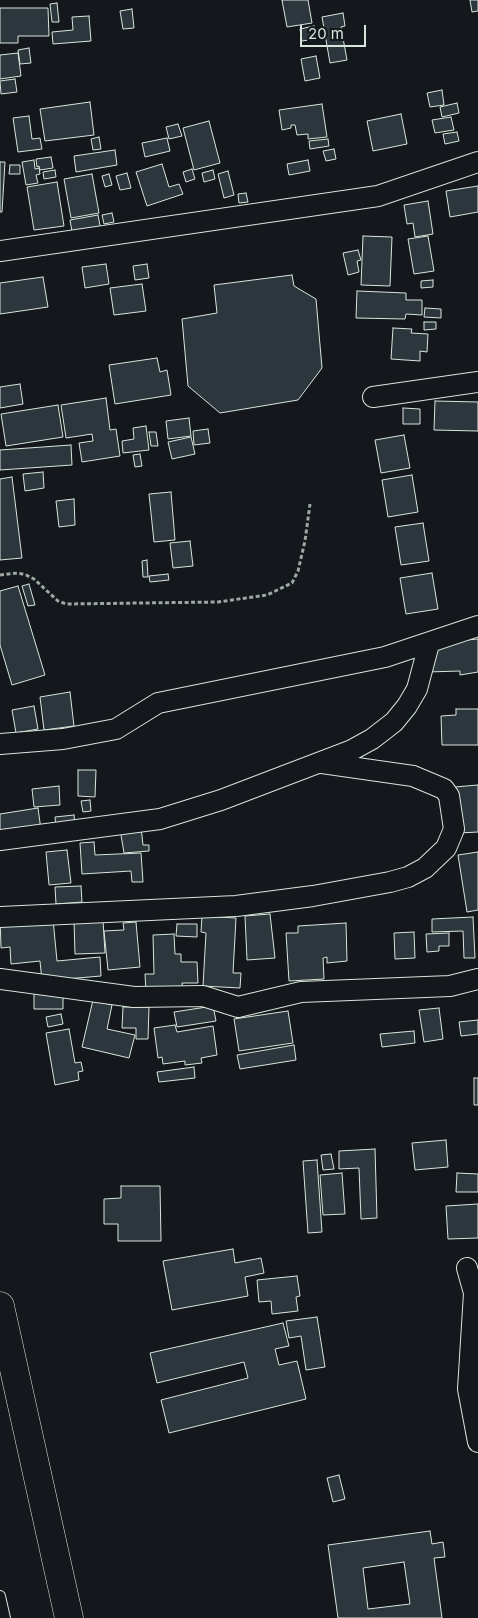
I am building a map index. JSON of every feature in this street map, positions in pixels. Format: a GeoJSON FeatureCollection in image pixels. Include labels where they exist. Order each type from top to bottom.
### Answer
{"type":"FeatureCollection","features":[{"type":"Feature","properties":{"kind":"highway"},"geometry":{"type":"LineString","coordinates":[[0,1306],[69,1618]]}},
{"type":"Feature","properties":{"kind":"street"},"geometry":{"type":"LineString","coordinates":[[0,250],[378,196],[478,162]]}},
{"type":"Feature","properties":{"kind":"street"},"geometry":{"type":"LineString","coordinates":[[373,397],[478,382]]}},
{"type":"Feature","properties":{"kind":"street"},"geometry":{"type":"LineString","coordinates":[[0,744],[62,739],[116,729],[158,703],[385,657],[429,644],[478,626]]}},
{"type":"Feature","properties":{"kind":"street"},"geometry":{"type":"LineString","coordinates":[[0,840],[160,819],[221,800],[322,762],[372,739],[394,722],[417,689],[429,644]]}},
{"type":"Feature","properties":{"kind":"street"},"geometry":{"type":"LineString","coordinates":[[0,917],[236,906],[313,896],[390,882],[408,876],[425,868],[446,848],[454,829],[449,796],[444,789],[413,776],[322,762]]}},
{"type":"Feature","properties":{"kind":"street"},"geometry":{"type":"LineString","coordinates":[[0,979],[134,997],[203,996],[238,1008],[301,992],[450,986],[478,979]]}},
{"type":"Feature","properties":{"kind":"street"},"geometry":{"type":"LineString","coordinates":[[467,1268],[474,1293],[468,1390],[478,1442]]}},
{"type":"Feature","properties":{"kind":"lane"},"geometry":{"type":"LineString","coordinates":[[0,1596],[5,1618]]}},
{"type":"Feature","properties":{"kind":"path"},"geometry":{"type":"LineString","coordinates":[[0,575],[18,573],[26,575],[34,579],[58,601],[66,604],[218,602],[267,595],[292,583],[298,571],[305,541],[310,504]]}},
{"type":"Feature","properties":{"kind":"building"},"geometry":{"type":"Polygon","coordinates":[[[282,0],[308,0],[312,23],[287,27],[282,0]]]}},
{"type":"Feature","properties":{"kind":"building"},"geometry":{"type":"Polygon","coordinates":[[[470,0],[478,0],[478,11],[472,12],[470,0]]]}},
{"type":"Feature","properties":{"kind":"building"},"geometry":{"type":"Polygon","coordinates":[[[57,3],[59,22],[52,22],[50,4],[57,3]]]}},
{"type":"Feature","properties":{"kind":"building"},"geometry":{"type":"Polygon","coordinates":[[[0,8],[48,8],[49,36],[18,36],[18,43],[0,43],[0,8]]]}},
{"type":"Feature","properties":{"kind":"building"},"geometry":{"type":"Polygon","coordinates":[[[132,9],[134,28],[123,29],[120,11],[132,9]]]}},
{"type":"Feature","properties":{"kind":"building"},"geometry":{"type":"Polygon","coordinates":[[[343,13],[345,26],[341,27],[347,60],[330,63],[322,17],[343,13]]]}},
{"type":"Feature","properties":{"kind":"building"},"geometry":{"type":"Polygon","coordinates":[[[89,16],[91,41],[53,44],[52,32],[73,30],[72,17],[89,16]]]}},
{"type":"Feature","properties":{"kind":"building"},"geometry":{"type":"Polygon","coordinates":[[[314,26],[316,39],[302,41],[300,29],[314,26]]]}},
{"type":"Feature","properties":{"kind":"building"},"geometry":{"type":"Polygon","coordinates":[[[29,48],[31,63],[20,64],[18,50],[29,48]]]}},
{"type":"Feature","properties":{"kind":"building"},"geometry":{"type":"Polygon","coordinates":[[[18,53],[21,76],[0,79],[0,55],[18,53]]]}},
{"type":"Feature","properties":{"kind":"building"},"geometry":{"type":"Polygon","coordinates":[[[316,56],[320,78],[305,81],[301,59],[316,56]]]}},
{"type":"Feature","properties":{"kind":"building"},"geometry":{"type":"Polygon","coordinates":[[[15,79],[17,92],[1,94],[0,81],[15,79]]]}},
{"type":"Feature","properties":{"kind":"building"},"geometry":{"type":"Polygon","coordinates":[[[442,90],[444,105],[430,107],[427,93],[442,90]]]}},
{"type":"Feature","properties":{"kind":"building"},"geometry":{"type":"Polygon","coordinates":[[[90,102],[94,135],[45,141],[40,109],[90,102]]]}},
{"type":"Feature","properties":{"kind":"building"},"geometry":{"type":"Polygon","coordinates":[[[457,103],[459,113],[442,117],[440,107],[457,103]]]}},
{"type":"Feature","properties":{"kind":"building"},"geometry":{"type":"Polygon","coordinates":[[[322,104],[327,137],[308,139],[308,134],[297,135],[295,125],[282,130],[279,110],[322,104]]]}},
{"type":"Feature","properties":{"kind":"building"},"geometry":{"type":"Polygon","coordinates":[[[401,114],[407,144],[373,151],[367,121],[401,114]]]}},
{"type":"Feature","properties":{"kind":"building"},"geometry":{"type":"Polygon","coordinates":[[[29,116],[32,139],[40,138],[42,149],[18,152],[13,118],[29,116]]]}},
{"type":"Feature","properties":{"kind":"building"},"geometry":{"type":"Polygon","coordinates":[[[451,117],[454,130],[435,133],[432,120],[451,117]]]}},
{"type":"Feature","properties":{"kind":"building"},"geometry":{"type":"Polygon","coordinates":[[[209,121],[220,163],[194,170],[183,128],[209,121]]]}},
{"type":"Feature","properties":{"kind":"building"},"geometry":{"type":"Polygon","coordinates":[[[178,124],[182,136],[169,139],[166,127],[178,124]]]}},
{"type":"Feature","properties":{"kind":"building"},"geometry":{"type":"Polygon","coordinates":[[[457,132],[459,141],[445,144],[443,134],[457,132]]]}},
{"type":"Feature","properties":{"kind":"building"},"geometry":{"type":"Polygon","coordinates":[[[99,137],[101,149],[93,150],[91,139],[99,137]]]}},
{"type":"Feature","properties":{"kind":"building"},"geometry":{"type":"Polygon","coordinates":[[[167,138],[170,151],[145,157],[142,143],[167,138]]]}},
{"type":"Feature","properties":{"kind":"building"},"geometry":{"type":"Polygon","coordinates":[[[328,139],[329,146],[310,149],[309,141],[328,139]]]}},
{"type":"Feature","properties":{"kind":"building"},"geometry":{"type":"Polygon","coordinates":[[[334,149],[336,159],[326,161],[323,151],[334,149]]]}},
{"type":"Feature","properties":{"kind":"building"},"geometry":{"type":"Polygon","coordinates":[[[115,150],[117,165],[76,172],[74,156],[115,150]]]}},
{"type":"Feature","properties":{"kind":"building"},"geometry":{"type":"Polygon","coordinates":[[[51,157],[53,168],[40,170],[39,166],[37,167],[36,159],[51,157]]]}},
{"type":"Feature","properties":{"kind":"building"},"geometry":{"type":"Polygon","coordinates":[[[34,160],[35,169],[39,168],[40,174],[36,175],[38,183],[26,185],[22,162],[34,160]]]}},
{"type":"Feature","properties":{"kind":"building"},"geometry":{"type":"Polygon","coordinates":[[[308,160],[310,171],[289,175],[287,164],[308,160]]]}},
{"type":"Feature","properties":{"kind":"building"},"geometry":{"type":"Polygon","coordinates":[[[0,162],[5,162],[2,212],[0,212],[0,162]]]}},
{"type":"Feature","properties":{"kind":"building"},"geometry":{"type":"Polygon","coordinates":[[[162,164],[169,187],[179,184],[183,194],[147,206],[136,172],[162,164]]]}},
{"type":"Feature","properties":{"kind":"building"},"geometry":{"type":"Polygon","coordinates":[[[10,165],[20,165],[20,174],[9,174],[10,165]]]}},
{"type":"Feature","properties":{"kind":"building"},"geometry":{"type":"Polygon","coordinates":[[[192,169],[195,179],[186,182],[183,172],[192,169]]]}},
{"type":"Feature","properties":{"kind":"building"},"geometry":{"type":"Polygon","coordinates":[[[55,170],[56,177],[44,179],[43,172],[55,170]]]}},
{"type":"Feature","properties":{"kind":"building"},"geometry":{"type":"Polygon","coordinates":[[[213,170],[215,179],[204,182],[202,173],[213,170]]]}},
{"type":"Feature","properties":{"kind":"building"},"geometry":{"type":"Polygon","coordinates":[[[228,171],[234,195],[224,198],[218,174],[228,171]]]}},
{"type":"Feature","properties":{"kind":"building"},"geometry":{"type":"Polygon","coordinates":[[[127,173],[131,188],[120,190],[116,176],[127,173]]]}},
{"type":"Feature","properties":{"kind":"building"},"geometry":{"type":"Polygon","coordinates":[[[92,174],[99,213],[71,218],[64,179],[92,174]]]}},
{"type":"Feature","properties":{"kind":"building"},"geometry":{"type":"Polygon","coordinates":[[[109,174],[112,185],[105,187],[102,176],[109,174]]]}},
{"type":"Feature","properties":{"kind":"building"},"geometry":{"type":"Polygon","coordinates":[[[57,182],[64,226],[34,230],[27,187],[57,182]]]}},
{"type":"Feature","properties":{"kind":"building"},"geometry":{"type":"Polygon","coordinates":[[[478,186],[478,212],[450,217],[446,191],[478,186]]]}},
{"type":"Feature","properties":{"kind":"building"},"geometry":{"type":"Polygon","coordinates":[[[246,193],[248,202],[239,203],[238,194],[246,193]]]}},
{"type":"Feature","properties":{"kind":"building"},"geometry":{"type":"Polygon","coordinates":[[[428,201],[433,234],[415,237],[413,223],[407,224],[404,205],[428,201]]]}},
{"type":"Feature","properties":{"kind":"building"},"geometry":{"type":"Polygon","coordinates":[[[112,213],[114,222],[104,224],[102,215],[112,213]]]}},
{"type":"Feature","properties":{"kind":"building"},"geometry":{"type":"Polygon","coordinates":[[[98,215],[101,231],[73,237],[70,220],[98,215]]]}},
{"type":"Feature","properties":{"kind":"building"},"geometry":{"type":"Polygon","coordinates":[[[363,236],[392,237],[390,286],[361,285],[363,236]]]}},
{"type":"Feature","properties":{"kind":"building"},"geometry":{"type":"Polygon","coordinates":[[[428,236],[434,271],[414,274],[408,239],[428,236]]]}},
{"type":"Feature","properties":{"kind":"building"},"geometry":{"type":"Polygon","coordinates":[[[358,250],[361,260],[357,261],[359,272],[348,275],[343,253],[358,250]]]}},
{"type":"Feature","properties":{"kind":"building"},"geometry":{"type":"Polygon","coordinates":[[[106,264],[109,284],[85,288],[82,267],[106,264]]]}},
{"type":"Feature","properties":{"kind":"building"},"geometry":{"type":"Polygon","coordinates":[[[147,264],[149,278],[135,280],[133,266],[147,264]]]}},
{"type":"Feature","properties":{"kind":"building"},"geometry":{"type":"Polygon","coordinates":[[[292,275],[294,286],[316,299],[322,368],[298,400],[220,413],[188,386],[182,319],[217,313],[214,285],[292,275]]]}},
{"type":"Feature","properties":{"kind":"building"},"geometry":{"type":"Polygon","coordinates":[[[43,277],[48,307],[0,314],[0,283],[43,277]]]}},
{"type":"Feature","properties":{"kind":"building"},"geometry":{"type":"Polygon","coordinates":[[[433,280],[433,287],[421,288],[421,281],[433,280]]]}},
{"type":"Feature","properties":{"kind":"building"},"geometry":{"type":"Polygon","coordinates":[[[142,284],[146,311],[114,315],[110,288],[142,284]]]}},
{"type":"Feature","properties":{"kind":"building"},"geometry":{"type":"Polygon","coordinates":[[[357,291],[406,293],[406,300],[422,300],[422,315],[406,314],[405,319],[356,318],[357,291]]]}},
{"type":"Feature","properties":{"kind":"building"},"geometry":{"type":"Polygon","coordinates":[[[425,308],[441,309],[441,318],[424,317],[425,308]]]}},
{"type":"Feature","properties":{"kind":"building"},"geometry":{"type":"Polygon","coordinates":[[[424,322],[436,322],[436,329],[424,330],[424,322]]]}},
{"type":"Feature","properties":{"kind":"building"},"geometry":{"type":"Polygon","coordinates":[[[393,328],[412,329],[411,333],[428,334],[427,352],[420,351],[420,361],[391,359],[393,328]]]}},
{"type":"Feature","properties":{"kind":"building"},"geometry":{"type":"Polygon","coordinates":[[[157,358],[160,372],[167,370],[171,395],[115,404],[109,365],[157,358]]]}},
{"type":"Feature","properties":{"kind":"building"},"geometry":{"type":"Polygon","coordinates":[[[20,384],[23,404],[0,408],[0,387],[20,384]]]}},
{"type":"Feature","properties":{"kind":"building"},"geometry":{"type":"Polygon","coordinates":[[[106,398],[110,430],[116,429],[120,456],[82,462],[79,443],[93,441],[92,434],[66,438],[61,405],[106,398]]]}},
{"type":"Feature","properties":{"kind":"building"},"geometry":{"type":"Polygon","coordinates":[[[435,401],[478,402],[478,431],[434,430],[435,401]]]}},
{"type":"Feature","properties":{"kind":"building"},"geometry":{"type":"Polygon","coordinates":[[[58,405],[63,437],[6,446],[1,414],[58,405]]]}},
{"type":"Feature","properties":{"kind":"building"},"geometry":{"type":"Polygon","coordinates":[[[403,408],[420,409],[420,424],[403,424],[403,408]]]}},
{"type":"Feature","properties":{"kind":"building"},"geometry":{"type":"Polygon","coordinates":[[[189,418],[191,436],[168,439],[166,421],[189,418]]]}},
{"type":"Feature","properties":{"kind":"building"},"geometry":{"type":"Polygon","coordinates":[[[146,426],[149,450],[123,453],[122,441],[134,439],[133,428],[146,426]]]}},
{"type":"Feature","properties":{"kind":"building"},"geometry":{"type":"Polygon","coordinates":[[[208,429],[210,443],[194,445],[193,431],[208,429]]]}},
{"type":"Feature","properties":{"kind":"building"},"geometry":{"type":"Polygon","coordinates":[[[149,432],[156,432],[158,446],[151,446],[149,432]]]}},
{"type":"Feature","properties":{"kind":"building"},"geometry":{"type":"Polygon","coordinates":[[[404,435],[410,468],[381,473],[375,440],[404,435]]]}},
{"type":"Feature","properties":{"kind":"building"},"geometry":{"type":"Polygon","coordinates":[[[191,437],[195,454],[172,459],[168,442],[191,437]]]}},
{"type":"Feature","properties":{"kind":"building"},"geometry":{"type":"Polygon","coordinates":[[[71,445],[72,465],[0,470],[0,450],[71,445]]]}},
{"type":"Feature","properties":{"kind":"building"},"geometry":{"type":"Polygon","coordinates":[[[140,454],[142,466],[135,467],[133,455],[140,454]]]}},
{"type":"Feature","properties":{"kind":"building"},"geometry":{"type":"Polygon","coordinates":[[[43,472],[44,488],[25,491],[23,474],[43,472]]]}},
{"type":"Feature","properties":{"kind":"building"},"geometry":{"type":"Polygon","coordinates":[[[412,475],[418,512],[388,517],[382,480],[412,475]]]}},
{"type":"Feature","properties":{"kind":"building"},"geometry":{"type":"Polygon","coordinates":[[[12,477],[22,558],[0,560],[0,479],[12,477]]]}},
{"type":"Feature","properties":{"kind":"building"},"geometry":{"type":"Polygon","coordinates":[[[171,492],[175,540],[154,542],[149,494],[171,492]]]}},
{"type":"Feature","properties":{"kind":"building"},"geometry":{"type":"Polygon","coordinates":[[[74,499],[75,525],[59,527],[56,501],[74,499]]]}},
{"type":"Feature","properties":{"kind":"building"},"geometry":{"type":"Polygon","coordinates":[[[423,523],[429,561],[401,565],[395,527],[423,523]]]}},
{"type":"Feature","properties":{"kind":"building"},"geometry":{"type":"Polygon","coordinates":[[[190,541],[193,566],[173,568],[170,543],[190,541]]]}},
{"type":"Feature","properties":{"kind":"building"},"geometry":{"type":"Polygon","coordinates":[[[147,560],[148,577],[143,577],[142,561],[147,560]]]}},
{"type":"Feature","properties":{"kind":"building"},"geometry":{"type":"Polygon","coordinates":[[[432,573],[438,609],[406,614],[400,578],[432,573]]]}},
{"type":"Feature","properties":{"kind":"building"},"geometry":{"type":"Polygon","coordinates":[[[168,574],[169,580],[150,582],[149,576],[168,574]]]}},
{"type":"Feature","properties":{"kind":"building"},"geometry":{"type":"Polygon","coordinates":[[[29,584],[35,605],[28,606],[22,586],[29,584]]]}},
{"type":"Feature","properties":{"kind":"building"},"geometry":{"type":"Polygon","coordinates":[[[18,586],[45,675],[12,685],[0,645],[0,591],[18,586]]]}},
{"type":"Feature","properties":{"kind":"building"},"geometry":{"type":"Polygon","coordinates":[[[478,639],[478,672],[460,675],[460,671],[427,672],[424,649],[478,639]]]}},
{"type":"Feature","properties":{"kind":"building"},"geometry":{"type":"Polygon","coordinates":[[[70,692],[74,726],[44,730],[40,697],[70,692]]]}},
{"type":"Feature","properties":{"kind":"building"},"geometry":{"type":"Polygon","coordinates":[[[34,706],[38,729],[16,733],[12,710],[34,706]]]}},
{"type":"Feature","properties":{"kind":"building"},"geometry":{"type":"Polygon","coordinates":[[[456,709],[478,709],[478,745],[442,745],[441,716],[456,715],[456,709]]]}},
{"type":"Feature","properties":{"kind":"building"},"geometry":{"type":"Polygon","coordinates":[[[78,770],[96,770],[95,797],[78,796],[78,770]]]}},
{"type":"Feature","properties":{"kind":"building"},"geometry":{"type":"Polygon","coordinates":[[[478,785],[478,832],[459,833],[455,787],[478,785]]]}},
{"type":"Feature","properties":{"kind":"building"},"geometry":{"type":"Polygon","coordinates":[[[59,786],[60,805],[34,807],[32,789],[59,786]]]}},
{"type":"Feature","properties":{"kind":"building"},"geometry":{"type":"Polygon","coordinates":[[[90,800],[91,811],[83,812],[81,801],[90,800]]]}},
{"type":"Feature","properties":{"kind":"building"},"geometry":{"type":"Polygon","coordinates":[[[38,808],[42,837],[0,836],[0,814],[38,808]]]}},
{"type":"Feature","properties":{"kind":"building"},"geometry":{"type":"Polygon","coordinates":[[[74,815],[75,825],[56,827],[55,817],[74,815]]]}},
{"type":"Feature","properties":{"kind":"building"},"geometry":{"type":"Polygon","coordinates":[[[141,827],[143,845],[149,845],[149,851],[124,853],[120,829],[141,827]]]}},
{"type":"Feature","properties":{"kind":"building"},"geometry":{"type":"Polygon","coordinates":[[[94,842],[95,855],[141,853],[143,882],[132,882],[131,871],[82,874],[80,843],[94,842]]]}},
{"type":"Feature","properties":{"kind":"building"},"geometry":{"type":"Polygon","coordinates":[[[67,850],[71,883],[49,885],[46,852],[67,850]]]}},
{"type":"Feature","properties":{"kind":"building"},"geometry":{"type":"Polygon","coordinates":[[[478,852],[478,910],[467,912],[458,855],[478,852]]]}},
{"type":"Feature","properties":{"kind":"building"},"geometry":{"type":"Polygon","coordinates":[[[81,886],[82,902],[56,904],[55,887],[81,886]]]}},
{"type":"Feature","properties":{"kind":"building"},"geometry":{"type":"Polygon","coordinates":[[[270,914],[275,958],[247,960],[245,916],[270,914]]]}},
{"type":"Feature","properties":{"kind":"building"},"geometry":{"type":"Polygon","coordinates":[[[202,916],[236,918],[233,973],[241,973],[240,988],[203,986],[206,933],[201,932],[202,916]]]}},
{"type":"Feature","properties":{"kind":"building"},"geometry":{"type":"Polygon","coordinates":[[[473,917],[475,958],[464,958],[463,931],[432,932],[432,919],[473,917]]]}},
{"type":"Feature","properties":{"kind":"building"},"geometry":{"type":"Polygon","coordinates":[[[0,918],[53,919],[57,961],[100,957],[101,976],[42,981],[40,961],[11,964],[10,947],[1,948],[0,918]]]}},
{"type":"Feature","properties":{"kind":"building"},"geometry":{"type":"Polygon","coordinates":[[[103,920],[105,953],[75,954],[74,921],[103,920]]]}},
{"type":"Feature","properties":{"kind":"building"},"geometry":{"type":"Polygon","coordinates":[[[136,922],[140,967],[108,970],[104,931],[124,930],[123,923],[136,922]]]}},
{"type":"Feature","properties":{"kind":"building"},"geometry":{"type":"Polygon","coordinates":[[[346,923],[347,961],[327,963],[327,957],[323,958],[324,979],[289,981],[286,933],[298,933],[298,926],[346,923]]]}},
{"type":"Feature","properties":{"kind":"building"},"geometry":{"type":"Polygon","coordinates":[[[177,924],[197,924],[197,937],[176,936],[177,924]]]}},
{"type":"Feature","properties":{"kind":"building"},"geometry":{"type":"Polygon","coordinates":[[[414,932],[415,958],[395,959],[394,933],[414,932]]]}},
{"type":"Feature","properties":{"kind":"building"},"geometry":{"type":"Polygon","coordinates":[[[449,933],[449,946],[439,946],[439,951],[427,952],[426,934],[449,933]]]}},
{"type":"Feature","properties":{"kind":"building"},"geometry":{"type":"Polygon","coordinates":[[[174,934],[175,954],[181,954],[181,962],[197,962],[198,983],[182,983],[183,990],[146,992],[145,974],[154,974],[153,935],[174,934]]]}},
{"type":"Feature","properties":{"kind":"building"},"geometry":{"type":"Polygon","coordinates":[[[63,991],[63,1009],[34,1009],[34,992],[63,991]]]}},
{"type":"Feature","properties":{"kind":"building"},"geometry":{"type":"Polygon","coordinates":[[[93,1000],[112,1005],[107,1029],[135,1035],[129,1058],[82,1047],[93,1000]]]}},
{"type":"Feature","properties":{"kind":"building"},"geometry":{"type":"Polygon","coordinates":[[[213,1006],[216,1021],[177,1027],[174,1012],[213,1006]]]}},
{"type":"Feature","properties":{"kind":"building"},"geometry":{"type":"Polygon","coordinates":[[[123,1007],[149,1007],[148,1039],[136,1039],[136,1028],[122,1028],[123,1007]]]}},
{"type":"Feature","properties":{"kind":"building"},"geometry":{"type":"Polygon","coordinates":[[[439,1008],[443,1039],[424,1042],[419,1010],[439,1008]]]}},
{"type":"Feature","properties":{"kind":"building"},"geometry":{"type":"Polygon","coordinates":[[[288,1011],[293,1043],[239,1051],[234,1019],[288,1011]]]}},
{"type":"Feature","properties":{"kind":"building"},"geometry":{"type":"Polygon","coordinates":[[[61,1014],[63,1024],[48,1027],[46,1017],[61,1014]]]}},
{"type":"Feature","properties":{"kind":"building"},"geometry":{"type":"Polygon","coordinates":[[[478,1020],[478,1034],[461,1036],[459,1022],[478,1020]]]}},
{"type":"Feature","properties":{"kind":"building"},"geometry":{"type":"Polygon","coordinates":[[[175,1025],[177,1032],[213,1026],[217,1055],[201,1058],[202,1063],[185,1065],[185,1061],[163,1064],[162,1057],[158,1058],[154,1028],[175,1025]]]}},
{"type":"Feature","properties":{"kind":"building"},"geometry":{"type":"Polygon","coordinates":[[[69,1029],[75,1063],[81,1062],[83,1071],[78,1072],[79,1080],[55,1085],[46,1033],[69,1029]]]}},
{"type":"Feature","properties":{"kind":"building"},"geometry":{"type":"Polygon","coordinates":[[[414,1031],[415,1043],[382,1047],[380,1034],[414,1031]]]}},
{"type":"Feature","properties":{"kind":"building"},"geometry":{"type":"Polygon","coordinates":[[[294,1045],[296,1060],[240,1069],[237,1055],[294,1045]]]}},
{"type":"Feature","properties":{"kind":"building"},"geometry":{"type":"Polygon","coordinates":[[[194,1067],[195,1078],[159,1082],[157,1072],[194,1067]]]}},
{"type":"Feature","properties":{"kind":"building"},"geometry":{"type":"Polygon","coordinates":[[[474,1078],[478,1078],[478,1105],[474,1105],[474,1078]]]}},
{"type":"Feature","properties":{"kind":"building"},"geometry":{"type":"Polygon","coordinates":[[[446,1140],[448,1167],[415,1170],[412,1143],[446,1140]]]}},
{"type":"Feature","properties":{"kind":"building"},"geometry":{"type":"Polygon","coordinates":[[[375,1149],[377,1218],[361,1219],[359,1168],[339,1169],[339,1151],[375,1149]]]}},
{"type":"Feature","properties":{"kind":"building"},"geometry":{"type":"Polygon","coordinates":[[[331,1154],[334,1169],[323,1170],[321,1155],[331,1154]]]}},
{"type":"Feature","properties":{"kind":"building"},"geometry":{"type":"Polygon","coordinates":[[[317,1160],[322,1232],[308,1233],[303,1161],[317,1160]]]}},
{"type":"Feature","properties":{"kind":"building"},"geometry":{"type":"Polygon","coordinates":[[[342,1173],[345,1214],[323,1215],[320,1175],[342,1173]]]}},
{"type":"Feature","properties":{"kind":"building"},"geometry":{"type":"Polygon","coordinates":[[[457,1173],[478,1174],[478,1192],[456,1192],[457,1173]]]}},
{"type":"Feature","properties":{"kind":"building"},"geometry":{"type":"Polygon","coordinates":[[[121,1186],[160,1186],[161,1241],[118,1241],[118,1224],[104,1224],[104,1199],[121,1198],[121,1186]]]}},
{"type":"Feature","properties":{"kind":"building"},"geometry":{"type":"Polygon","coordinates":[[[478,1204],[478,1238],[448,1239],[446,1206],[478,1204]]]}},
{"type":"Feature","properties":{"kind":"building"},"geometry":{"type":"Polygon","coordinates":[[[233,1249],[235,1263],[261,1258],[264,1273],[245,1277],[248,1296],[172,1310],[163,1261],[233,1249]]]}},
{"type":"Feature","properties":{"kind":"building"},"geometry":{"type":"Polygon","coordinates":[[[297,1276],[300,1296],[296,1297],[298,1311],[272,1314],[271,1301],[259,1302],[257,1280],[297,1276]]]}},
{"type":"Feature","properties":{"kind":"building"},"geometry":{"type":"Polygon","coordinates":[[[317,1317],[325,1367],[306,1370],[301,1336],[289,1338],[286,1321],[317,1317]]]}},
{"type":"Feature","properties":{"kind":"building"},"geometry":{"type":"Polygon","coordinates":[[[283,1323],[289,1346],[275,1349],[279,1365],[297,1361],[306,1399],[169,1433],[161,1400],[248,1378],[244,1362],[157,1383],[150,1353],[283,1323]]]}},
{"type":"Feature","properties":{"kind":"building"},"geometry":{"type":"Polygon","coordinates":[[[339,1475],[345,1499],[333,1502],[327,1478],[339,1475]]]}},
{"type":"Feature","properties":{"kind":"building"},"geometry":{"type":"Polygon","coordinates":[[[430,1531],[432,1544],[443,1542],[445,1557],[434,1558],[442,1618],[338,1618],[328,1545],[430,1531]],[[404,1562],[363,1568],[368,1609],[410,1604],[404,1562]]]}}]}
